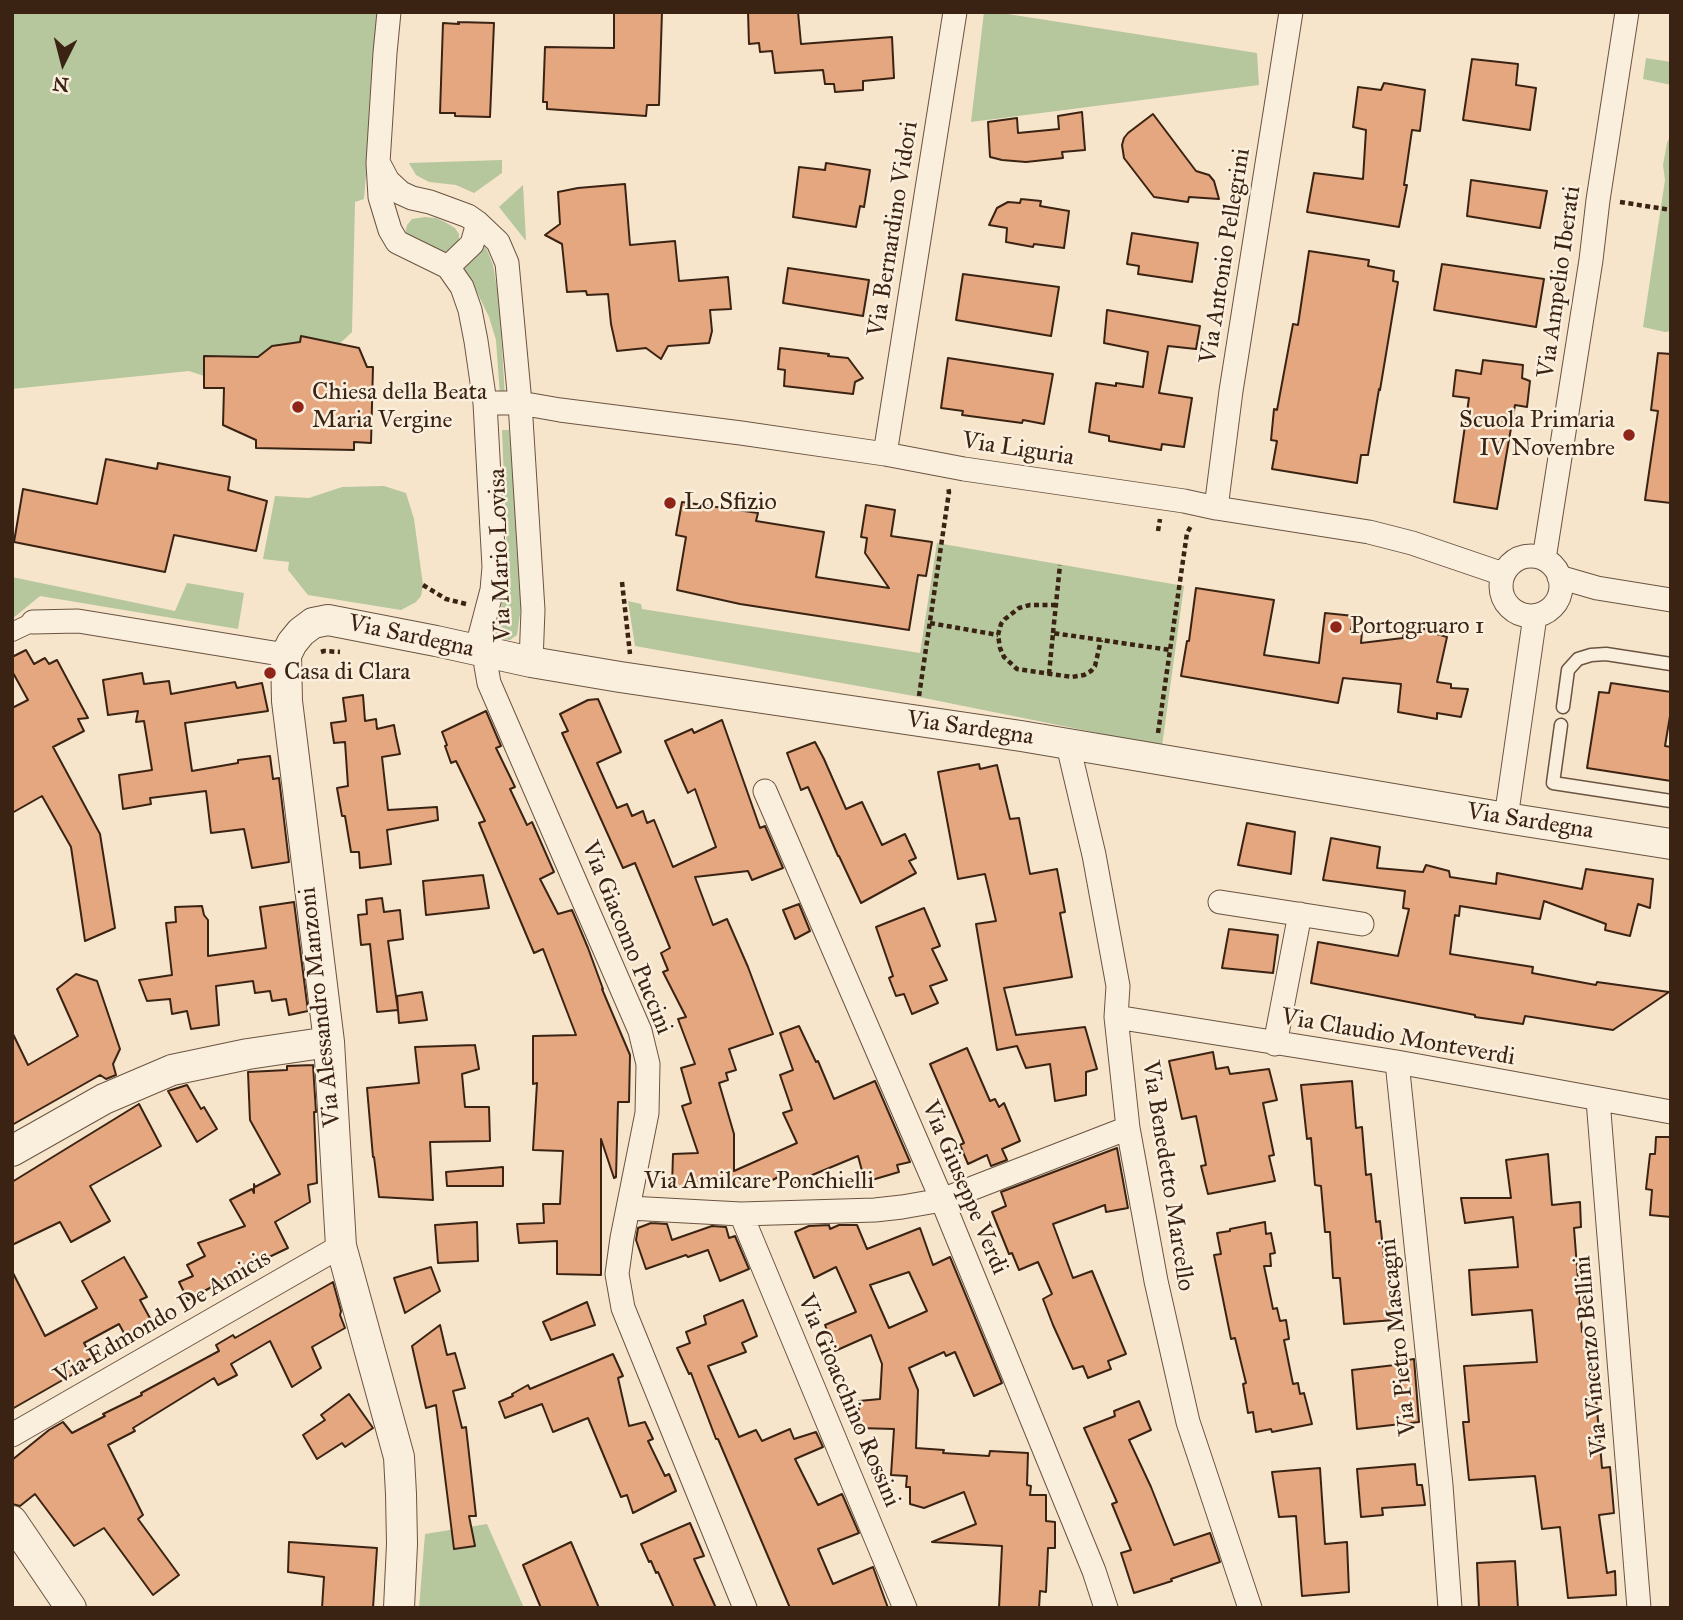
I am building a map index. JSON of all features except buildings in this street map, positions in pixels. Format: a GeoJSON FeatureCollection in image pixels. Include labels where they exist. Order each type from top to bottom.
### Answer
{"type":"FeatureCollection","features":[{"type":"Feature","properties":{"kind":"street"},"geometry":{"type":"LineString","coordinates":[[389,12],[379,163],[380,197],[390,230],[397,242],[447,267],[472,244],[478,223]]}},
{"type":"Feature","properties":{"kind":"street","name":"Via Bernardino Vidori"},"geometry":{"type":"LineString","coordinates":[[885,454],[955,12]]}},
{"type":"Feature","properties":{"kind":"street","name":"Via Antonio Pellegrini"},"geometry":{"type":"LineString","coordinates":[[1216,508],[1231,391],[1291,12]]}},
{"type":"Feature","properties":{"kind":"street","name":"Via Ampelio Iberati"},"geometry":{"type":"LineString","coordinates":[[1544,559],[1591,260],[1626,12]]}},
{"type":"Feature","properties":{"kind":"street","name":"Via Mario Lovisa"},"geometry":{"type":"LineString","coordinates":[[379,163],[388,181],[401,192],[468,216],[478,223],[498,242],[507,263],[520,404],[533,610],[531,662]]}},
{"type":"Feature","properties":{"kind":"street","name":"Via Mario Lovisa"},"geometry":{"type":"LineString","coordinates":[[447,267],[462,287],[470,310],[485,404],[494,567],[481,652]]}},
{"type":"Feature","properties":{"kind":"street"},"geometry":{"type":"LineString","coordinates":[[485,404],[520,404]]}},
{"type":"Feature","properties":{"kind":"street","name":"Via Liguria"},"geometry":{"type":"LineString","coordinates":[[520,404],[885,454],[964,469],[1184,501],[1369,532],[1412,543],[1503,574]]}},
{"type":"Feature","properties":{"kind":"street"},"geometry":{"type":"LineString","coordinates":[[1525,556],[1544,559],[1552,565],[1561,583],[1557,601],[1544,613],[1535,616],[1517,613],[1504,600],[1500,582],[1503,574],[1508,565],[1525,556]]}},
{"type":"Feature","properties":{"kind":"street"},"geometry":{"type":"LineString","coordinates":[[1559,577],[1597,588],[1671,600]]}},
{"type":"Feature","properties":{"kind":"street"},"geometry":{"type":"LineString","coordinates":[[1506,818],[1535,616]]}},
{"type":"Feature","properties":{"kind":"street","name":"Via Sardegna"},"geometry":{"type":"LineString","coordinates":[[286,655],[301,632],[313,623],[328,620],[531,662],[620,677],[1021,736],[1671,844]]}},
{"type":"Feature","properties":{"kind":"street"},"geometry":{"type":"LineString","coordinates":[[12,632],[33,622],[78,621],[286,655]]}},
{"type":"Feature","properties":{"kind":"street","name":"Via Giacomo Puccini"},"geometry":{"type":"LineString","coordinates":[[481,652],[489,683],[640,1031],[648,1064],[648,1113],[617,1274],[623,1308],[745,1608]]}},
{"type":"Feature","properties":{"kind":"street","name":"Via Alessandro Manzoni"},"geometry":{"type":"LineString","coordinates":[[286,655],[287,701],[329,1042],[341,1246],[399,1457],[402,1545],[400,1608]]}},
{"type":"Feature","properties":{"kind":"street","name":"Via Benedetto Marcello"},"geometry":{"type":"LineString","coordinates":[[1068,745],[1094,855],[1118,986],[1116,1017],[1128,1128],[1156,1281],[1188,1422],[1250,1608]]}},
{"type":"Feature","properties":{"kind":"street","name":"Via Giuseppe Verdi"},"geometry":{"type":"LineString","coordinates":[[765,791],[942,1200],[1107,1608]]}},
{"type":"Feature","properties":{"kind":"street"},"geometry":{"type":"LineString","coordinates":[[1220,902],[1362,924]]}},
{"type":"Feature","properties":{"kind":"street"},"geometry":{"type":"LineString","coordinates":[[1275,1044],[1300,914]]}},
{"type":"Feature","properties":{"kind":"street","name":"Via Claudio Monteverdi"},"geometry":{"type":"LineString","coordinates":[[1116,1017],[1397,1062],[1671,1112]]}},
{"type":"Feature","properties":{"kind":"street"},"geometry":{"type":"LineString","coordinates":[[12,1151],[104,1099],[172,1070],[248,1054],[329,1042]]}},
{"type":"Feature","properties":{"kind":"street","name":"Via Pietro Mascagni"},"geometry":{"type":"LineString","coordinates":[[1397,1062],[1441,1485],[1450,1608]]}},
{"type":"Feature","properties":{"kind":"street","name":"Via Vincenzo Bellini"},"geometry":{"type":"LineString","coordinates":[[1598,1100],[1639,1608]]}},
{"type":"Feature","properties":{"kind":"street","name":"Via Amilcare Ponchielli"},"geometry":{"type":"LineString","coordinates":[[629,1208],[741,1214],[875,1210],[942,1200],[1128,1128]]}},
{"type":"Feature","properties":{"kind":"street","name":"Via Gioacchino Rossini"},"geometry":{"type":"LineString","coordinates":[[741,1214],[905,1608]]}},
{"type":"Feature","properties":{"kind":"street","name":"Via Edmondo De Amicis"},"geometry":{"type":"LineString","coordinates":[[12,1435],[341,1246]]}},
{"type":"Feature","properties":{"kind":"street"},"geometry":{"type":"LineString","coordinates":[[12,1521],[71,1608]]}},
{"type":"Feature","properties":{"kind":"lane"},"geometry":{"type":"LineString","coordinates":[[1563,707],[1569,670],[1578,659],[1606,654],[1671,664]]}},
{"type":"Feature","properties":{"kind":"lane"},"geometry":{"type":"LineString","coordinates":[[1561,725],[1553,783],[1671,801]]}},
{"type":"Feature","properties":{"kind":"path"},"geometry":{"type":"LineString","coordinates":[[1598,200],[1671,209]]}},
{"type":"Feature","properties":{"kind":"path"},"geometry":{"type":"LineString","coordinates":[[919,700],[949,492],[947,483]]}},
{"type":"Feature","properties":{"kind":"path"},"geometry":{"type":"LineString","coordinates":[[1155,759],[1187,533],[1191,526]]}},
{"type":"Feature","properties":{"kind":"path"},"geometry":{"type":"LineString","coordinates":[[1049,674],[1060,565]]}},
{"type":"Feature","properties":{"kind":"path"},"geometry":{"type":"LineString","coordinates":[[622,582],[631,654]]}},
{"type":"Feature","properties":{"kind":"path"},"geometry":{"type":"LineString","coordinates":[[1056,605],[1030,605],[1019,608],[1001,624],[998,635],[1000,648],[1004,657],[1017,668],[1072,677],[1091,671],[1098,660],[1101,640]]}},
{"type":"Feature","properties":{"kind":"path"},"geometry":{"type":"LineString","coordinates":[[930,624],[998,635]]}},
{"type":"Feature","properties":{"kind":"path"},"geometry":{"type":"LineString","coordinates":[[1053,633],[1170,650]]}},
{"type":"Feature","properties":{"kind":"green space"},"geometry":{"type":"Polygon","coordinates":[[[12,12],[380,12],[364,199],[355,202],[352,332],[333,350],[300,342],[272,346],[258,357],[205,356],[204,376],[189,371],[12,389],[12,12]]]}},
{"type":"Feature","properties":{"kind":"green space"},"geometry":{"type":"Polygon","coordinates":[[[984,12],[1257,53],[1259,85],[971,122],[984,12]]]}},
{"type":"Feature","properties":{"kind":"green space"},"geometry":{"type":"Polygon","coordinates":[[[1646,58],[1671,62],[1671,85],[1643,79],[1646,58]]]}},
{"type":"Feature","properties":{"kind":"green space"},"geometry":{"type":"Polygon","coordinates":[[[1671,134],[1671,331],[1665,332],[1643,327],[1665,180],[1663,165],[1671,134]]]}},
{"type":"Feature","properties":{"kind":"green space"},"geometry":{"type":"Polygon","coordinates":[[[502,160],[502,173],[474,193],[456,185],[429,182],[416,175],[409,163],[502,160]]]}},
{"type":"Feature","properties":{"kind":"green space"},"geometry":{"type":"Polygon","coordinates":[[[523,185],[526,241],[499,207],[523,185]]]}},
{"type":"Feature","properties":{"kind":"green space"},"geometry":{"type":"Polygon","coordinates":[[[425,217],[445,222],[459,234],[459,242],[448,254],[440,254],[405,234],[412,219],[425,217]]]}},
{"type":"Feature","properties":{"kind":"green space"},"geometry":{"type":"Polygon","coordinates":[[[481,242],[493,265],[499,300],[505,397],[500,396],[496,340],[489,317],[474,286],[458,262],[481,242]]]}},
{"type":"Feature","properties":{"kind":"green space"},"geometry":{"type":"Polygon","coordinates":[[[502,430],[509,430],[522,600],[517,635],[510,640],[499,639],[494,632],[508,579],[502,430]]]}},
{"type":"Feature","properties":{"kind":"green space"},"geometry":{"type":"Polygon","coordinates":[[[384,486],[406,493],[414,519],[423,585],[421,596],[416,602],[401,610],[308,595],[288,570],[289,562],[263,559],[275,496],[309,498],[342,487],[384,486]]]}},
{"type":"Feature","properties":{"kind":"green space"},"geometry":{"type":"Polygon","coordinates":[[[937,543],[1184,586],[1162,746],[914,696],[635,646],[628,601],[641,604],[642,609],[920,653],[937,543]]]}},
{"type":"Feature","properties":{"kind":"green space"},"geometry":{"type":"Polygon","coordinates":[[[12,577],[175,611],[187,583],[244,593],[238,629],[40,596],[12,619],[12,577]]]}},
{"type":"Feature","properties":{"kind":"green space"},"geometry":{"type":"Polygon","coordinates":[[[487,1524],[524,1608],[419,1608],[425,1534],[487,1524]]]}},
{"type":"Feature","properties":{"kind":"place","name":"Chiesa della Beata Maria Vergine"},"geometry":{"type":"Point","coordinates":[298,407]}},
{"type":"Feature","properties":{"kind":"place","name":"Scuola Primaria IV Novembre"},"geometry":{"type":"Point","coordinates":[1629,435]}},
{"type":"Feature","properties":{"kind":"place","name":"Lo Sfizio"},"geometry":{"type":"Point","coordinates":[670,503]}},
{"type":"Feature","properties":{"kind":"place","name":"Portogruaro 1"},"geometry":{"type":"Point","coordinates":[1336,627]}},
{"type":"Feature","properties":{"kind":"place","name":"Casa di Clara"},"geometry":{"type":"Point","coordinates":[270,673]}}]}
